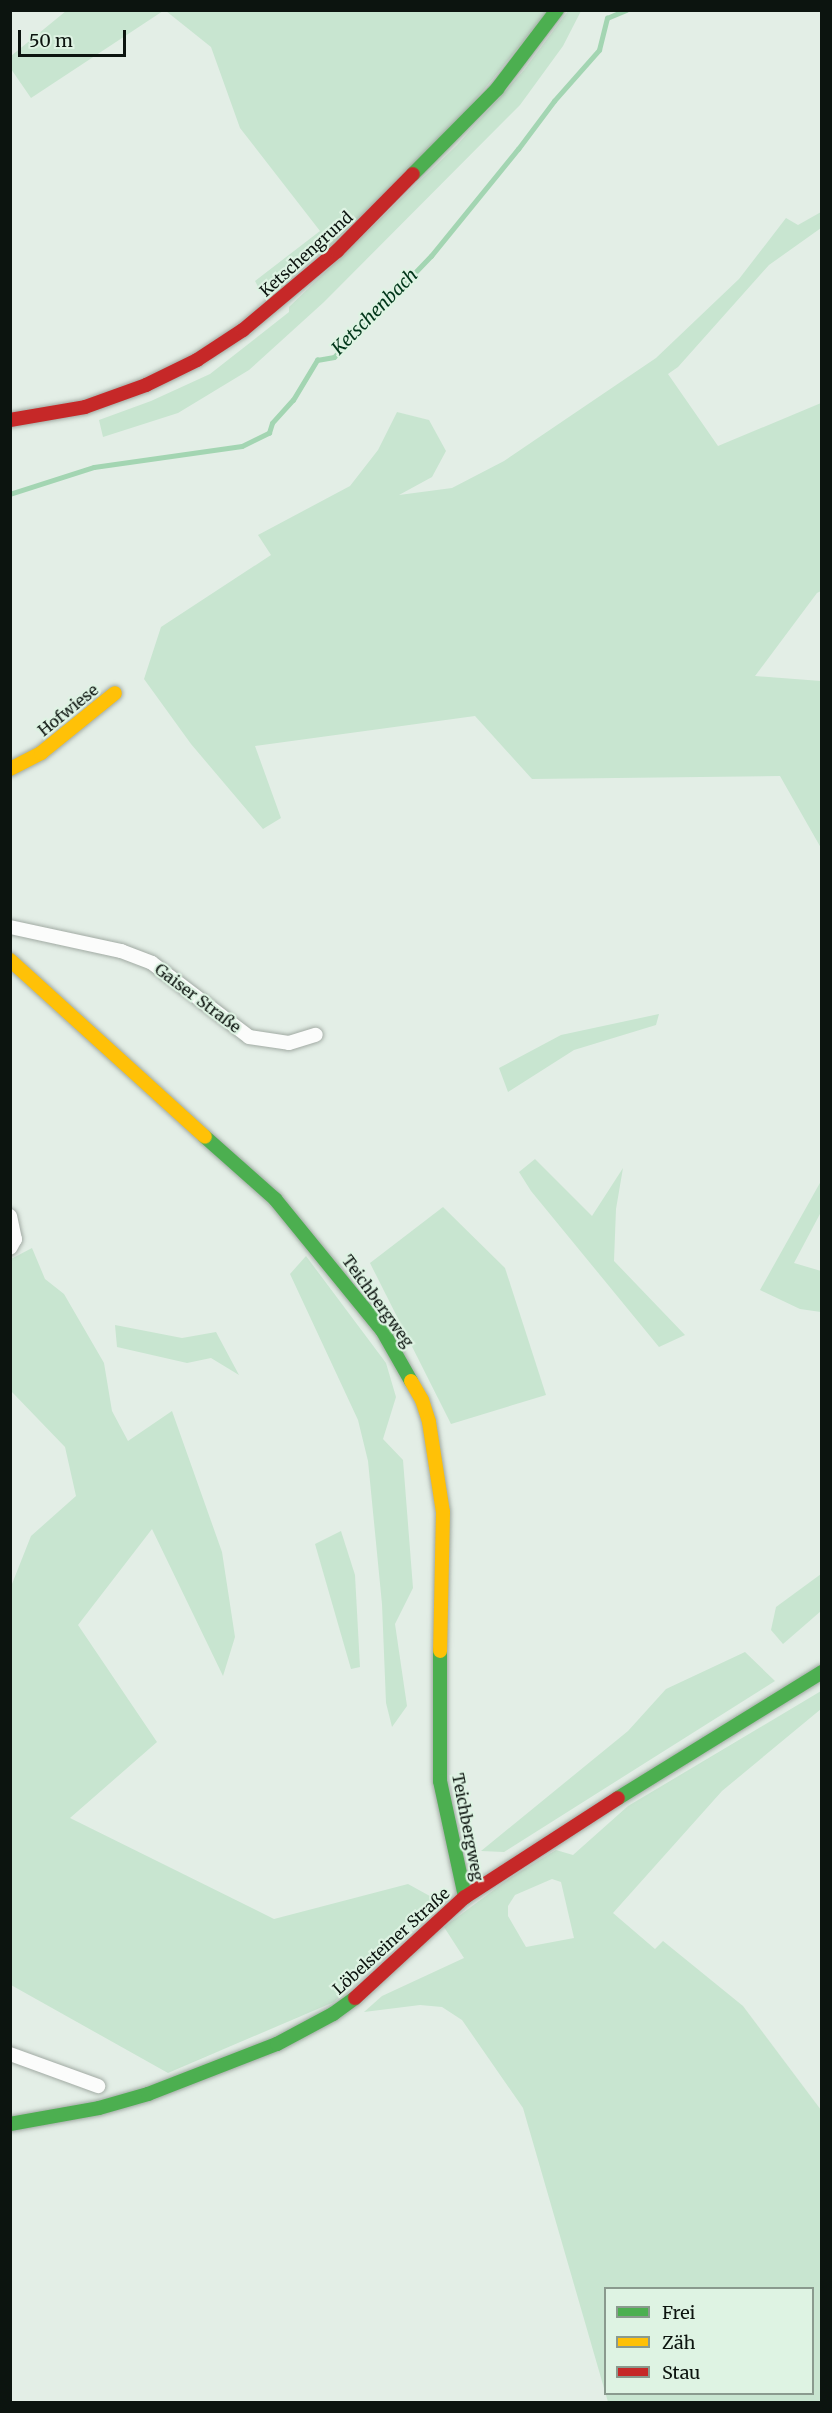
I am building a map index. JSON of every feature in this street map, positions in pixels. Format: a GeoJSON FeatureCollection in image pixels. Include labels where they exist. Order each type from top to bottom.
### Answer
{"type":"FeatureCollection","features":[{"type":"Feature","properties":{"kind":"street","name":"Ketschengrund"},"geometry":{"type":"LineString","coordinates":[[10,420],[85,407],[146,385],[197,360],[243,330],[337,251],[421,166],[496,88],[557,10]]}},
{"type":"Feature","properties":{"kind":"street","name":"Hofwiese"},"geometry":{"type":"LineString","coordinates":[[10,769],[41,753],[115,693]]}},
{"type":"Feature","properties":{"kind":"street","name":"Gaiser Straße"},"geometry":{"type":"LineString","coordinates":[[10,927],[121,951],[152,963],[249,1037],[289,1043],[316,1035]]}},
{"type":"Feature","properties":{"kind":"street","name":"Teichbergweg"},"geometry":{"type":"LineString","coordinates":[[10,960],[108,1052],[275,1199],[382,1330],[422,1400],[429,1422],[443,1512],[439,1689],[440,1781],[465,1897]]}},
{"type":"Feature","properties":{"kind":"street"},"geometry":{"type":"LineString","coordinates":[[10,1216],[15,1239],[10,1248]]}},
{"type":"Feature","properties":{"kind":"street","name":"Löbelsteiner Straße"},"geometry":{"type":"LineString","coordinates":[[10,2124],[99,2108],[148,2094],[278,2044],[333,2014],[368,1988],[465,1897],[721,1732],[822,1672]]}},
{"type":"Feature","properties":{"kind":"street"},"geometry":{"type":"LineString","coordinates":[[10,2054],[98,2086]]}},
{"type":"Feature","properties":{"kind":"green space"},"geometry":{"type":"Polygon","coordinates":[[[66,11],[163,11],[31,98],[11,69],[11,56],[66,11]]]}},
{"type":"Feature","properties":{"kind":"green space"},"geometry":{"type":"Polygon","coordinates":[[[166,11],[548,11],[458,121],[332,245],[262,294],[255,281],[320,231],[240,128],[211,47],[166,11]]]}},
{"type":"Feature","properties":{"kind":"green space"},"geometry":{"type":"Polygon","coordinates":[[[568,11],[581,11],[563,46],[520,105],[324,302],[249,370],[178,413],[103,437],[99,420],[151,401],[210,374],[289,312],[289,307],[457,145],[524,70],[568,11]]]}},
{"type":"Feature","properties":{"kind":"green space"},"geometry":{"type":"Polygon","coordinates":[[[821,212],[821,228],[769,265],[678,367],[668,374],[718,446],[821,403],[821,591],[817,593],[755,676],[821,681],[821,848],[780,776],[532,779],[475,716],[255,746],[281,818],[263,829],[191,744],[144,679],[161,627],[271,555],[258,535],[350,486],[378,450],[397,412],[429,420],[446,451],[432,477],[399,495],[452,488],[504,461],[656,358],[739,279],[786,218],[798,225],[821,212]]]}},
{"type":"Feature","properties":{"kind":"green space"},"geometry":{"type":"Polygon","coordinates":[[[659,1014],[656,1025],[574,1050],[508,1092],[499,1068],[561,1035],[659,1014]]]}},
{"type":"Feature","properties":{"kind":"green space"},"geometry":{"type":"Polygon","coordinates":[[[535,1159],[592,1216],[623,1168],[616,1209],[614,1261],[685,1335],[659,1347],[531,1191],[519,1172],[535,1159]]]}},
{"type":"Feature","properties":{"kind":"green space"},"geometry":{"type":"Polygon","coordinates":[[[821,1181],[821,1212],[794,1263],[821,1271],[821,1312],[800,1309],[760,1290],[821,1181]]]}},
{"type":"Feature","properties":{"kind":"green space"},"geometry":{"type":"Polygon","coordinates":[[[443,1207],[505,1268],[546,1395],[451,1424],[370,1263],[443,1207]]]}},
{"type":"Feature","properties":{"kind":"green space"},"geometry":{"type":"Polygon","coordinates":[[[32,1248],[45,1279],[64,1294],[104,1363],[112,1411],[128,1441],[172,1411],[222,1552],[235,1637],[223,1676],[152,1529],[78,1625],[157,1742],[70,1818],[274,1919],[408,1884],[437,1900],[334,2002],[168,2073],[11,1985],[10,1589],[31,1536],[76,1496],[65,1447],[11,1391],[11,1259],[32,1248]]]}},
{"type":"Feature","properties":{"kind":"green space"},"geometry":{"type":"Polygon","coordinates":[[[306,1256],[386,1363],[396,1397],[383,1439],[403,1460],[413,1588],[395,1624],[407,1706],[392,1727],[386,1703],[382,1604],[368,1461],[358,1420],[290,1274],[306,1256]]]}},
{"type":"Feature","properties":{"kind":"green space"},"geometry":{"type":"Polygon","coordinates":[[[115,1325],[182,1338],[216,1332],[239,1375],[211,1358],[187,1363],[117,1347],[115,1325]]]}},
{"type":"Feature","properties":{"kind":"green space"},"geometry":{"type":"Polygon","coordinates":[[[341,1531],[355,1575],[360,1667],[351,1669],[315,1544],[341,1531]]]}},
{"type":"Feature","properties":{"kind":"green space"},"geometry":{"type":"Polygon","coordinates":[[[821,1574],[821,1611],[783,1644],[771,1630],[776,1607],[821,1574]]]}},
{"type":"Feature","properties":{"kind":"green space"},"geometry":{"type":"Polygon","coordinates":[[[745,1652],[775,1681],[504,1852],[481,1851],[628,1731],[666,1689],[745,1652]]]}},
{"type":"Feature","properties":{"kind":"green space"},"geometry":{"type":"Polygon","coordinates":[[[821,1691],[821,1709],[722,1791],[613,1913],[655,1949],[663,1941],[743,2006],[821,2110],[821,2402],[608,2402],[606,2395],[814,2395],[814,2287],[604,2287],[604,2388],[523,2108],[462,2020],[442,2007],[420,2005],[364,2012],[382,1996],[464,1958],[444,1927],[510,1878],[556,1850],[573,1855],[628,1806],[821,1691]],[[552,1879],[515,1895],[508,1906],[508,1916],[526,1947],[574,1938],[561,1882],[552,1879]]]}},
{"type":"Feature","properties":{"kind":"waterway","name":"Ketschenbach"},"geometry":{"type":"LineString","coordinates":[[10,494],[94,467],[242,446],[269,433],[272,423],[293,400],[317,360],[334,357],[431,256],[554,101],[599,50],[607,18],[626,10]]}},
{"type":"Feature","properties":{"kind":"traffic: fast"},"geometry":{"type":"LineString","coordinates":[[413,174],[497,89],[557,10]]}},
{"type":"Feature","properties":{"kind":"traffic: fast"},"geometry":{"type":"LineString","coordinates":[[205,1137],[275,1199],[382,1330],[411,1381]]}},
{"type":"Feature","properties":{"kind":"traffic: fast"},"geometry":{"type":"LineString","coordinates":[[440,1651],[440,1781],[465,1897]]}},
{"type":"Feature","properties":{"kind":"traffic: fast"},"geometry":{"type":"LineString","coordinates":[[618,1798],[822,1672]]}},
{"type":"Feature","properties":{"kind":"traffic: fast"},"geometry":{"type":"LineString","coordinates":[[10,2124],[99,2108],[148,2094],[277,2044],[333,2014],[355,1998]]}},
{"type":"Feature","properties":{"kind":"traffic: slow"},"geometry":{"type":"LineString","coordinates":[[10,769],[41,753],[115,693]]}},
{"type":"Feature","properties":{"kind":"traffic: slow"},"geometry":{"type":"LineString","coordinates":[[10,960],[205,1137]]}},
{"type":"Feature","properties":{"kind":"traffic: slow"},"geometry":{"type":"LineString","coordinates":[[411,1381],[422,1400],[429,1422],[443,1512],[440,1651]]}},
{"type":"Feature","properties":{"kind":"traffic: jam"},"geometry":{"type":"LineString","coordinates":[[10,420],[85,407],[146,385],[197,360],[243,330],[337,251],[413,174]]}},
{"type":"Feature","properties":{"kind":"traffic: jam"},"geometry":{"type":"LineString","coordinates":[[355,1998],[465,1897],[618,1798]]}}]}
